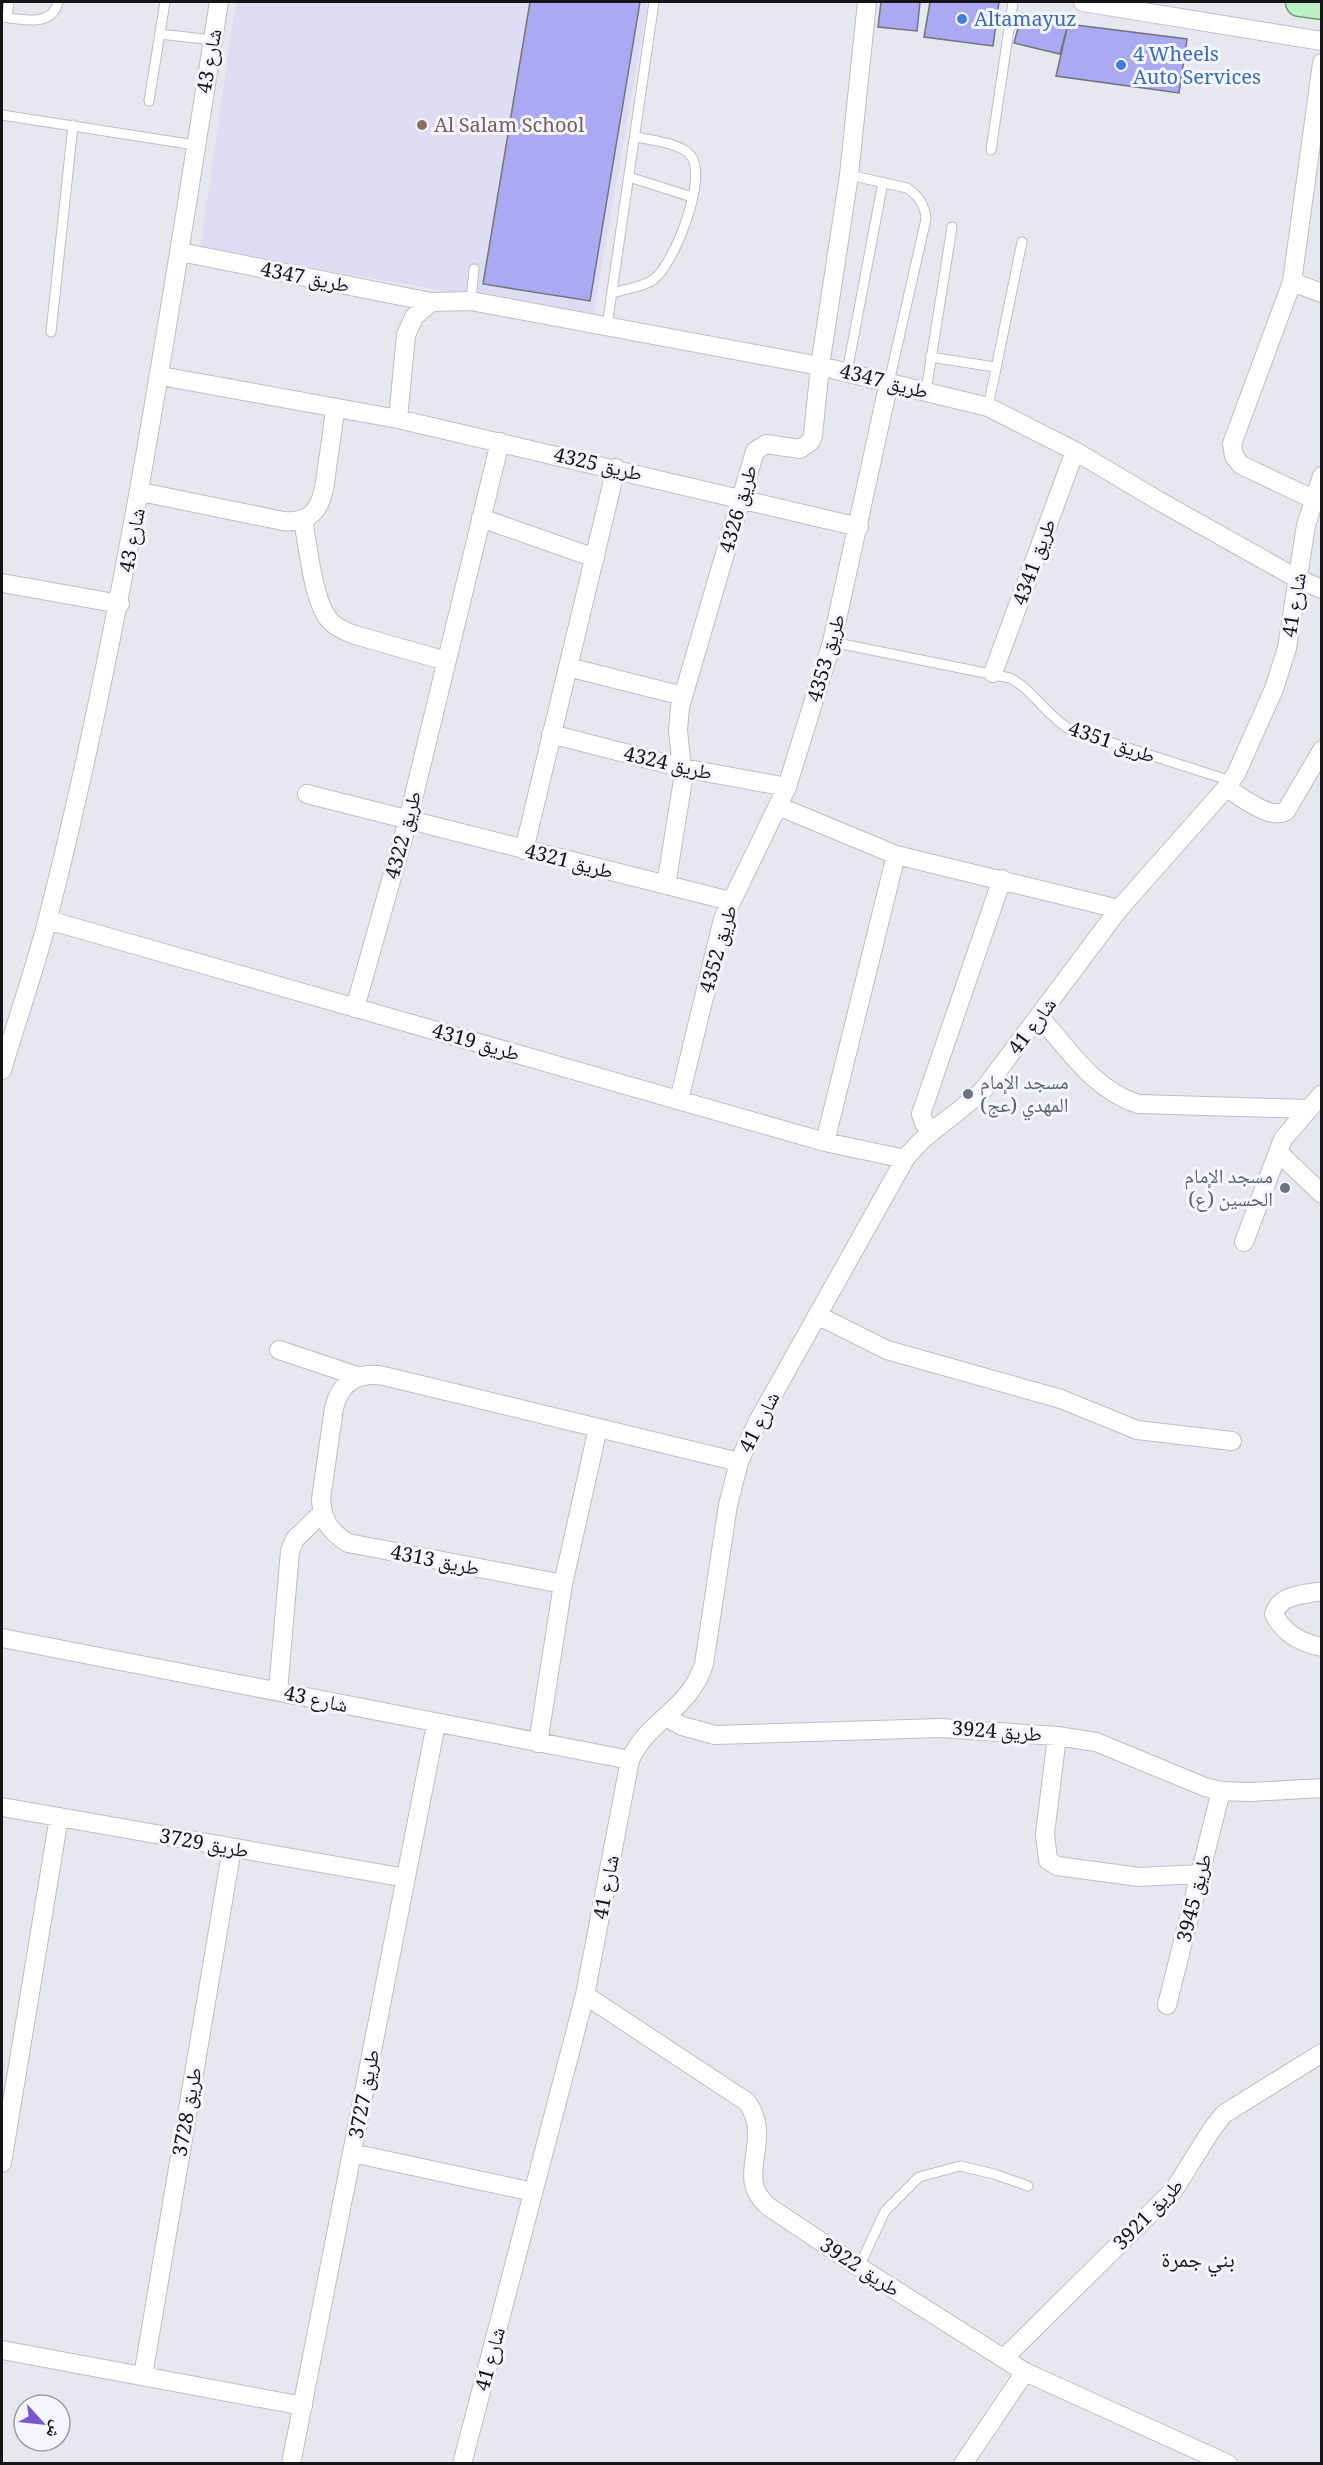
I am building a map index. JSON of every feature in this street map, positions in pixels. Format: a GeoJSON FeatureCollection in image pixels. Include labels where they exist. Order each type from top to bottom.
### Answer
{"type":"FeatureCollection","features":[{"type":"Feature","properties":{"kind":"main road"},"geometry":{"type":"LineString","coordinates":[[1300,2],[1322,5]]}},
{"type":"Feature","properties":{"kind":"street","name":"شارع 43"},"geometry":{"type":"LineString","coordinates":[[2,1070],[48,920],[120,604],[161,376],[195,145],[219,2]]}},
{"type":"Feature","properties":{"kind":"street","name":"طريق 4326"},"geometry":{"type":"LineString","coordinates":[[666,885],[683,768],[678,730],[683,696],[741,498],[758,448],[766,444],[800,449],[811,441],[849,175],[867,2]]}},
{"type":"Feature","properties":{"kind":"street"},"geometry":{"type":"LineString","coordinates":[[1083,2],[1322,41]]}},
{"type":"Feature","properties":{"kind":"street"},"geometry":{"type":"LineString","coordinates":[[1313,499],[1241,465],[1232,450],[1292,282],[1303,188],[1322,63]]}},
{"type":"Feature","properties":{"kind":"street"},"geometry":{"type":"LineString","coordinates":[[1303,188],[1322,191]]}},
{"type":"Feature","properties":{"kind":"street","name":"طريق 4347"},"geometry":{"type":"LineString","coordinates":[[180,252],[430,302],[471,301],[820,366],[988,407],[1075,451],[1158,501],[1298,579],[1322,589]]}},
{"type":"Feature","properties":{"kind":"street"},"geometry":{"type":"LineString","coordinates":[[1292,282],[1322,293]]}},
{"type":"Feature","properties":{"kind":"street"},"geometry":{"type":"LineString","coordinates":[[398,420],[405,335],[414,317],[430,302]]}},
{"type":"Feature","properties":{"kind":"street","name":"طريق 4325"},"geometry":{"type":"LineString","coordinates":[[161,376],[398,420],[500,442],[859,527]]}},
{"type":"Feature","properties":{"kind":"street","name":"طريق 4353"},"geometry":{"type":"LineString","coordinates":[[778,806],[832,642],[889,382]]}},
{"type":"Feature","properties":{"kind":"street"},"geometry":{"type":"LineString","coordinates":[[141,492],[283,521],[303,520],[312,514],[322,498],[335,409]]}},
{"type":"Feature","properties":{"kind":"street","name":"طريق 4322"},"geometry":{"type":"LineString","coordinates":[[355,1008],[408,820],[500,442]]}},
{"type":"Feature","properties":{"kind":"street","name":"طريق 4341"},"geometry":{"type":"LineString","coordinates":[[993,673],[1075,451]]}},
{"type":"Feature","properties":{"kind":"street"},"geometry":{"type":"LineString","coordinates":[[525,850],[616,468]]}},
{"type":"Feature","properties":{"kind":"street","name":"شارع 41"},"geometry":{"type":"LineString","coordinates":[[462,2463],[585,1995],[630,1760],[647,1733],[690,1694],[704,1664],[728,1505],[739,1462],[757,1423],[905,1159],[932,1129],[961,1110],[984,1089],[1119,909],[1229,785],[1281,668],[1292,627],[1306,525],[1322,476]]}},
{"type":"Feature","properties":{"kind":"street"},"geometry":{"type":"LineString","coordinates":[[481,518],[595,558]]}},
{"type":"Feature","properties":{"kind":"street"},"geometry":{"type":"LineString","coordinates":[[303,520],[321,607],[329,620],[341,630],[355,635],[446,661]]}},
{"type":"Feature","properties":{"kind":"street"},"geometry":{"type":"LineString","coordinates":[[2,583],[120,604]]}},
{"type":"Feature","properties":{"kind":"street"},"geometry":{"type":"LineString","coordinates":[[568,667],[683,696]]}},
{"type":"Feature","properties":{"kind":"street","name":"طريق 4324"},"geometry":{"type":"LineString","coordinates":[[551,734],[683,768],[786,787]]}},
{"type":"Feature","properties":{"kind":"street"},"geometry":{"type":"LineString","coordinates":[[1229,785],[1271,813],[1281,814],[1286,812],[1320,759]]}},
{"type":"Feature","properties":{"kind":"street","name":"طريق 4321"},"geometry":{"type":"LineString","coordinates":[[308,794],[730,901]]}},
{"type":"Feature","properties":{"kind":"street"},"geometry":{"type":"LineString","coordinates":[[778,806],[896,855],[1119,909]]}},
{"type":"Feature","properties":{"kind":"street","name":"طريق 4352"},"geometry":{"type":"LineString","coordinates":[[679,1100],[720,929],[730,901],[778,806]]}},
{"type":"Feature","properties":{"kind":"street"},"geometry":{"type":"LineString","coordinates":[[825,1142],[896,855]]}},
{"type":"Feature","properties":{"kind":"street"},"geometry":{"type":"LineString","coordinates":[[932,1129],[924,1123],[921,1114],[1002,879]]}},
{"type":"Feature","properties":{"kind":"street","name":"طريق 4319"},"geometry":{"type":"LineString","coordinates":[[48,920],[825,1142],[905,1159]]}},
{"type":"Feature","properties":{"kind":"street"},"geometry":{"type":"LineString","coordinates":[[1039,1016],[1096,1081],[1119,1098],[1138,1104],[1309,1109]]}},
{"type":"Feature","properties":{"kind":"street"},"geometry":{"type":"LineString","coordinates":[[1244,1242],[1278,1152],[1291,1127],[1322,1094]]}},
{"type":"Feature","properties":{"kind":"street"},"geometry":{"type":"LineString","coordinates":[[1278,1152],[1322,1194]]}},
{"type":"Feature","properties":{"kind":"street"},"geometry":{"type":"LineString","coordinates":[[817,1315],[887,1350],[1052,1396],[1137,1430],[1232,1441]]}},
{"type":"Feature","properties":{"kind":"street"},"geometry":{"type":"LineString","coordinates":[[279,1350],[357,1376]]}},
{"type":"Feature","properties":{"kind":"street"},"geometry":{"type":"LineString","coordinates":[[278,1691],[290,1551],[295,1539],[322,1513],[321,1499],[338,1395],[345,1384],[357,1376],[370,1373],[384,1376],[739,1462]]}},
{"type":"Feature","properties":{"kind":"street"},"geometry":{"type":"LineString","coordinates":[[538,1743],[563,1584],[598,1428]]}},
{"type":"Feature","properties":{"kind":"street","name":"طريق 4313"},"geometry":{"type":"LineString","coordinates":[[322,1513],[327,1526],[336,1536],[348,1543],[563,1584]]}},
{"type":"Feature","properties":{"kind":"street"},"geometry":{"type":"LineString","coordinates":[[1322,1592],[1284,1599],[1277,1605],[1274,1614],[1280,1626],[1299,1640],[1322,1647]]}},
{"type":"Feature","properties":{"kind":"street","name":"شارع 43"},"geometry":{"type":"LineString","coordinates":[[2,1638],[630,1760]]}},
{"type":"Feature","properties":{"kind":"street","name":"طريق 3924"},"geometry":{"type":"LineString","coordinates":[[666,1717],[681,1726],[715,1735],[941,1728],[1057,1736],[1096,1742],[1204,1787],[1221,1791],[1322,1788]]}},
{"type":"Feature","properties":{"kind":"street","name":"طريق 3727"},"geometry":{"type":"LineString","coordinates":[[291,2463],[436,1724]]}},
{"type":"Feature","properties":{"kind":"street"},"geometry":{"type":"LineString","coordinates":[[1057,1736],[1045,1834],[1048,1860],[1057,1866],[1139,1877],[1200,1874]]}},
{"type":"Feature","properties":{"kind":"street","name":"طريق 3945"},"geometry":{"type":"LineString","coordinates":[[1167,2005],[1221,1791]]}},
{"type":"Feature","properties":{"kind":"street","name":"طريق 3729"},"geometry":{"type":"LineString","coordinates":[[2,1807],[406,1878]]}},
{"type":"Feature","properties":{"kind":"street"},"geometry":{"type":"LineString","coordinates":[[2,2163],[59,1817]]}},
{"type":"Feature","properties":{"kind":"street","name":"طريق 3728"},"geometry":{"type":"LineString","coordinates":[[143,2376],[232,1848]]}},
{"type":"Feature","properties":{"kind":"street","name":"طريق 3922"},"geometry":{"type":"LineString","coordinates":[[585,1995],[747,2102],[755,2112],[759,2125],[752,2181],[761,2200],[859,2267],[1025,2372],[1228,2463]]}},
{"type":"Feature","properties":{"kind":"street","name":"طريق 3921"},"geometry":{"type":"LineString","coordinates":[[1004,2358],[1174,2190],[1224,2114],[1322,2053]]}},
{"type":"Feature","properties":{"kind":"street"},"geometry":{"type":"LineString","coordinates":[[352,2153],[533,2192]]}},
{"type":"Feature","properties":{"kind":"street"},"geometry":{"type":"LineString","coordinates":[[2,2350],[303,2406]]}},
{"type":"Feature","properties":{"kind":"street"},"geometry":{"type":"LineString","coordinates":[[963,2463],[1025,2372]]}},
{"type":"Feature","properties":{"kind":"lane"},"geometry":{"type":"LineString","coordinates":[[9,2],[4,17],[32,20],[47,18],[53,13],[58,2]]}},
{"type":"Feature","properties":{"kind":"lane"},"geometry":{"type":"LineString","coordinates":[[149,101],[165,2]]}},
{"type":"Feature","properties":{"kind":"lane"},"geometry":{"type":"LineString","coordinates":[[607,326],[654,2]]}},
{"type":"Feature","properties":{"kind":"lane"},"geometry":{"type":"LineString","coordinates":[[991,150],[1013,2]]}},
{"type":"Feature","properties":{"kind":"lane"},"geometry":{"type":"LineString","coordinates":[[160,34],[213,40]]}},
{"type":"Feature","properties":{"kind":"lane"},"geometry":{"type":"LineString","coordinates":[[2,115],[195,145]]}},
{"type":"Feature","properties":{"kind":"lane"},"geometry":{"type":"LineString","coordinates":[[51,332],[73,125]]}},
{"type":"Feature","properties":{"kind":"lane"},"geometry":{"type":"LineString","coordinates":[[613,293],[652,280],[663,269],[678,246],[692,197],[694,159],[688,153],[635,136]]}},
{"type":"Feature","properties":{"kind":"lane"},"geometry":{"type":"LineString","coordinates":[[849,175],[883,182],[915,193],[925,210],[926,219],[889,382]]}},
{"type":"Feature","properties":{"kind":"lane"},"geometry":{"type":"LineString","coordinates":[[629,177],[692,197]]}},
{"type":"Feature","properties":{"kind":"lane"},"geometry":{"type":"LineString","coordinates":[[847,372],[883,182]]}},
{"type":"Feature","properties":{"kind":"lane"},"geometry":{"type":"LineString","coordinates":[[926,391],[952,227]]}},
{"type":"Feature","properties":{"kind":"lane"},"geometry":{"type":"LineString","coordinates":[[988,407],[1022,242]]}},
{"type":"Feature","properties":{"kind":"lane"},"geometry":{"type":"LineString","coordinates":[[471,301],[474,269]]}},
{"type":"Feature","properties":{"kind":"lane"},"geometry":{"type":"LineString","coordinates":[[930,357],[995,367]]}},
{"type":"Feature","properties":{"kind":"lane","name":"طريق 4351"},"geometry":{"type":"LineString","coordinates":[[832,642],[993,673],[1022,685],[1033,693],[1051,716],[1069,729],[1229,785]]}},
{"type":"Feature","properties":{"kind":"lane"},"geometry":{"type":"LineString","coordinates":[[859,2267],[885,2211],[919,2176],[960,2166],[994,2174],[1028,2186]]}},
{"type":"Feature","properties":{"kind":"shaded area","name":"Al Salam School"},"geometry":{"type":"Polygon","coordinates":[[[236,2],[648,2],[593,317],[200,248],[236,2]]]}},
{"type":"Feature","properties":{"kind":"building"},"geometry":{"type":"Polygon","coordinates":[[[530,2],[640,2],[590,301],[483,284],[530,2]]]}},
{"type":"Feature","properties":{"kind":"building"},"geometry":{"type":"Polygon","coordinates":[[[881,2],[920,2],[917,31],[878,27],[881,2]]]}},
{"type":"Feature","properties":{"kind":"building","name":"Altamayuz"},"geometry":{"type":"Polygon","coordinates":[[[930,2],[999,2],[993,46],[924,37],[930,2]]]}},
{"type":"Feature","properties":{"kind":"building"},"geometry":{"type":"Polygon","coordinates":[[[1022,13],[1068,24],[1060,54],[1014,43],[1022,13]]]}},
{"type":"Feature","properties":{"kind":"building","name":"4 Wheels Auto Services"},"geometry":{"type":"Polygon","coordinates":[[[1068,24],[1187,39],[1179,93],[1056,76],[1068,24]]]}},
{"type":"Feature","properties":{"kind":"place","name":"Altamayuz"},"geometry":{"type":"Point","coordinates":[962,19]}},
{"type":"Feature","properties":{"kind":"place","name":"4 Wheels Auto Services"},"geometry":{"type":"Point","coordinates":[1121,65]}},
{"type":"Feature","properties":{"kind":"place","name":"Al Salam School"},"geometry":{"type":"Point","coordinates":[422,125]}},
{"type":"Feature","properties":{"kind":"place","name":"مسجد الإمام المهدي (عج)"},"geometry":{"type":"Point","coordinates":[968,1094]}},
{"type":"Feature","properties":{"kind":"place","name":"مسجد الإمام الحسين (ع)"},"geometry":{"type":"Point","coordinates":[1285,1188]}},
{"type":"Feature","properties":{"kind":"district","name":"بني جمرة"},"geometry":{"type":"Point","coordinates":[1198,2259]}}]}
